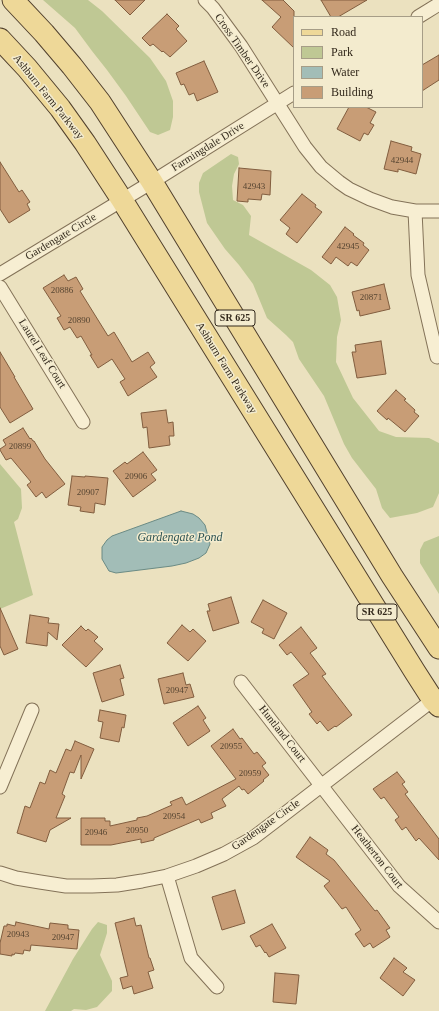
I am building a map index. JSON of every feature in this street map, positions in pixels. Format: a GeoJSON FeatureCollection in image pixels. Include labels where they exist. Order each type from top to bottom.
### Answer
{"type":"FeatureCollection","features":[{"type":"Feature","properties":{"kind":"main road","name":"SR 625"},"geometry":{"type":"LineString","coordinates":[[13,0],[44,33],[100,102],[152,182],[388,569],[439,648]]}},
{"type":"Feature","properties":{"kind":"main road","name":"Ashburn Farm Parkway"},"geometry":{"type":"LineString","coordinates":[[0,39],[27,68],[60,108],[85,143],[122,200],[415,672],[437,700]]}},
{"type":"Feature","properties":{"kind":"street","name":"Cross Timber Drive"},"geometry":{"type":"LineString","coordinates":[[205,0],[213,8],[241,46],[305,147],[321,167],[349,189],[370,199],[392,207],[415,211],[439,211]]}},
{"type":"Feature","properties":{"kind":"street"},"geometry":{"type":"LineString","coordinates":[[420,16],[439,4]]}},
{"type":"Feature","properties":{"kind":"street","name":"Farmingdale Drive"},"geometry":{"type":"LineString","coordinates":[[122,200],[293,94]]}},
{"type":"Feature","properties":{"kind":"street","name":"Gardengate Circle"},"geometry":{"type":"LineString","coordinates":[[0,274],[122,200]]}},
{"type":"Feature","properties":{"kind":"street"},"geometry":{"type":"LineString","coordinates":[[415,211],[418,275],[438,357]]}},
{"type":"Feature","properties":{"kind":"street","name":"Laurel Leaf Court"},"geometry":{"type":"LineString","coordinates":[[0,287],[83,422]]}},
{"type":"Feature","properties":{"kind":"street","name":"Huntland Court"},"geometry":{"type":"LineString","coordinates":[[241,682],[322,786]]}},
{"type":"Feature","properties":{"kind":"street","name":"Gardengate Circle"},"geometry":{"type":"LineString","coordinates":[[0,873],[16,878],[66,886],[92,886],[117,885],[142,881],[167,876],[196,866],[224,854],[247,841],[437,700]]}},
{"type":"Feature","properties":{"kind":"street"},"geometry":{"type":"LineString","coordinates":[[0,786],[32,710]]}},
{"type":"Feature","properties":{"kind":"street","name":"Heatherton Court"},"geometry":{"type":"LineString","coordinates":[[322,786],[400,886],[439,922]]}},
{"type":"Feature","properties":{"kind":"street"},"geometry":{"type":"LineString","coordinates":[[167,876],[191,958],[217,987]]}},
{"type":"Feature","properties":{"kind":"green space"},"geometry":{"type":"Polygon","coordinates":[[[43,0],[88,0],[102,11],[150,58],[166,81],[173,101],[173,117],[170,130],[158,135],[150,132],[126,96],[75,28],[43,0]]]}},
{"type":"Feature","properties":{"kind":"green space"},"geometry":{"type":"Polygon","coordinates":[[[231,154],[238,157],[239,164],[234,174],[232,186],[233,200],[243,205],[251,216],[249,235],[311,270],[330,285],[337,297],[341,320],[337,337],[336,362],[353,398],[379,431],[396,437],[429,438],[439,443],[439,493],[433,507],[417,513],[390,518],[382,508],[376,489],[352,458],[344,444],[324,396],[299,359],[293,342],[267,318],[253,284],[225,249],[207,223],[199,192],[199,183],[203,173],[231,154]]]}},
{"type":"Feature","properties":{"kind":"green space"},"geometry":{"type":"Polygon","coordinates":[[[0,464],[21,489],[22,508],[18,519],[14,522],[33,595],[0,609],[0,464]]]}},
{"type":"Feature","properties":{"kind":"green space"},"geometry":{"type":"Polygon","coordinates":[[[439,536],[439,594],[420,563],[420,550],[424,542],[439,536]]]}},
{"type":"Feature","properties":{"kind":"green space"},"geometry":{"type":"Polygon","coordinates":[[[98,922],[107,925],[107,933],[100,955],[112,981],[112,991],[97,1007],[86,1010],[74,1009],[71,1011],[45,1011],[73,959],[98,922]]]}},
{"type":"Feature","properties":{"kind":"water","name":"Gardengate Pond"},"geometry":{"type":"Polygon","coordinates":[[[181,511],[193,514],[205,525],[210,544],[206,553],[199,558],[186,563],[172,566],[116,573],[109,571],[102,559],[102,547],[107,540],[112,536],[181,511]]]}},
{"type":"Feature","properties":{"kind":"building"},"geometry":{"type":"Polygon","coordinates":[[[115,0],[145,0],[130,15],[115,0]]]}},
{"type":"Feature","properties":{"kind":"building"},"geometry":{"type":"Polygon","coordinates":[[[262,0],[283,0],[294,11],[293,47],[272,27],[281,17],[262,0]]]}},
{"type":"Feature","properties":{"kind":"building"},"geometry":{"type":"Polygon","coordinates":[[[321,0],[367,0],[340,16],[330,16],[321,0]]]}},
{"type":"Feature","properties":{"kind":"building"},"geometry":{"type":"Polygon","coordinates":[[[167,14],[179,26],[176,29],[187,41],[170,57],[153,44],[150,46],[142,38],[167,14]]]}},
{"type":"Feature","properties":{"kind":"building"},"geometry":{"type":"Polygon","coordinates":[[[439,55],[439,80],[423,90],[423,64],[439,55]]]}},
{"type":"Feature","properties":{"kind":"building"},"geometry":{"type":"Polygon","coordinates":[[[204,61],[218,92],[197,101],[194,93],[189,95],[184,84],[181,85],[176,73],[204,61]]]}},
{"type":"Feature","properties":{"kind":"building"},"geometry":{"type":"Polygon","coordinates":[[[348,108],[368,108],[376,112],[370,123],[374,125],[368,135],[364,133],[360,141],[337,129],[348,108]]]}},
{"type":"Feature","properties":{"kind":"building"},"geometry":{"type":"Polygon","coordinates":[[[391,141],[412,147],[411,151],[421,154],[416,174],[398,169],[398,172],[384,169],[391,141]]]}},
{"type":"Feature","properties":{"kind":"building"},"geometry":{"type":"Polygon","coordinates":[[[0,162],[19,192],[22,190],[30,202],[27,204],[30,210],[9,223],[0,209],[0,162]]]}},
{"type":"Feature","properties":{"kind":"building"},"geometry":{"type":"Polygon","coordinates":[[[239,168],[271,171],[270,195],[262,194],[261,200],[248,199],[248,202],[237,201],[239,168]]]}},
{"type":"Feature","properties":{"kind":"building"},"geometry":{"type":"Polygon","coordinates":[[[302,194],[322,212],[297,243],[286,234],[290,228],[280,220],[302,194]]]}},
{"type":"Feature","properties":{"kind":"building"},"geometry":{"type":"Polygon","coordinates":[[[345,227],[364,243],[363,245],[369,250],[357,266],[351,262],[348,266],[336,257],[331,264],[322,257],[345,227]]]}},
{"type":"Feature","properties":{"kind":"building"},"geometry":{"type":"Polygon","coordinates":[[[64,275],[68,281],[76,277],[83,289],[80,291],[108,336],[114,332],[132,362],[148,352],[155,363],[150,367],[157,377],[128,396],[120,382],[125,379],[112,359],[98,368],[81,336],[77,338],[70,327],[64,330],[57,318],[61,316],[43,288],[64,275]]]}},
{"type":"Feature","properties":{"kind":"building"},"geometry":{"type":"Polygon","coordinates":[[[384,284],[390,309],[360,316],[359,310],[357,311],[352,292],[384,284]]]}},
{"type":"Feature","properties":{"kind":"building"},"geometry":{"type":"Polygon","coordinates":[[[381,341],[386,374],[357,378],[352,352],[356,352],[355,345],[381,341]]]}},
{"type":"Feature","properties":{"kind":"building"},"geometry":{"type":"Polygon","coordinates":[[[0,352],[33,409],[10,423],[0,407],[0,352]]]}},
{"type":"Feature","properties":{"kind":"building"},"geometry":{"type":"Polygon","coordinates":[[[396,390],[406,399],[404,400],[419,416],[405,432],[377,411],[396,390]]]}},
{"type":"Feature","properties":{"kind":"building"},"geometry":{"type":"Polygon","coordinates":[[[166,410],[168,423],[173,422],[174,436],[169,436],[170,445],[149,448],[147,427],[143,428],[141,413],[166,410]]]}},
{"type":"Feature","properties":{"kind":"building"},"geometry":{"type":"Polygon","coordinates":[[[23,428],[65,484],[46,498],[42,492],[36,497],[27,485],[31,482],[11,458],[6,460],[0,450],[6,445],[3,440],[23,428]]]}},
{"type":"Feature","properties":{"kind":"building"},"geometry":{"type":"Polygon","coordinates":[[[143,452],[157,470],[151,474],[156,480],[133,497],[113,471],[125,462],[127,464],[143,452]]]}},
{"type":"Feature","properties":{"kind":"building"},"geometry":{"type":"Polygon","coordinates":[[[72,476],[108,478],[105,505],[95,503],[94,513],[80,511],[81,507],[68,505],[72,476]]]}},
{"type":"Feature","properties":{"kind":"building"},"geometry":{"type":"Polygon","coordinates":[[[231,597],[239,623],[213,631],[207,611],[210,611],[208,604],[231,597]]]}},
{"type":"Feature","properties":{"kind":"building"},"geometry":{"type":"Polygon","coordinates":[[[263,600],[287,613],[274,639],[262,633],[264,629],[251,622],[263,600]]]}},
{"type":"Feature","properties":{"kind":"building"},"geometry":{"type":"Polygon","coordinates":[[[0,608],[18,649],[4,655],[0,646],[0,608]]]}},
{"type":"Feature","properties":{"kind":"building"},"geometry":{"type":"Polygon","coordinates":[[[30,615],[49,618],[48,623],[59,624],[57,640],[48,632],[47,646],[26,643],[30,615]]]}},
{"type":"Feature","properties":{"kind":"building"},"geometry":{"type":"Polygon","coordinates":[[[182,625],[190,632],[193,629],[206,641],[188,661],[167,643],[182,625]]]}},
{"type":"Feature","properties":{"kind":"building"},"geometry":{"type":"Polygon","coordinates":[[[81,626],[86,631],[88,629],[98,637],[94,641],[103,649],[86,667],[62,645],[81,626]]]}},
{"type":"Feature","properties":{"kind":"building"},"geometry":{"type":"Polygon","coordinates":[[[301,627],[317,648],[310,653],[326,674],[322,676],[352,715],[328,731],[320,721],[317,724],[309,714],[312,712],[293,685],[309,674],[291,652],[287,655],[279,645],[301,627]]]}},
{"type":"Feature","properties":{"kind":"building"},"geometry":{"type":"Polygon","coordinates":[[[120,665],[124,678],[120,679],[124,695],[102,702],[93,673],[120,665]]]}},
{"type":"Feature","properties":{"kind":"building"},"geometry":{"type":"Polygon","coordinates":[[[183,673],[186,685],[190,684],[194,697],[164,704],[158,679],[183,673]]]}},
{"type":"Feature","properties":{"kind":"building"},"geometry":{"type":"Polygon","coordinates":[[[198,706],[206,718],[203,720],[210,731],[188,746],[173,723],[198,706]]]}},
{"type":"Feature","properties":{"kind":"building"},"geometry":{"type":"Polygon","coordinates":[[[100,710],[126,715],[124,728],[122,727],[119,742],[100,738],[103,722],[98,721],[100,710]]]}},
{"type":"Feature","properties":{"kind":"building"},"geometry":{"type":"Polygon","coordinates":[[[233,729],[254,754],[257,752],[266,763],[262,766],[269,775],[248,794],[239,786],[222,799],[226,806],[211,813],[213,818],[201,823],[199,819],[154,838],[154,840],[141,843],[141,839],[111,845],[81,845],[81,818],[105,818],[105,821],[110,821],[110,826],[137,820],[137,818],[147,816],[172,805],[170,802],[182,797],[186,805],[236,779],[211,746],[233,729]]]}},
{"type":"Feature","properties":{"kind":"building"},"geometry":{"type":"Polygon","coordinates":[[[75,741],[94,749],[81,779],[81,755],[74,773],[70,772],[62,794],[65,796],[56,818],[71,818],[50,830],[46,842],[17,833],[25,806],[30,808],[40,782],[45,784],[50,770],[56,773],[66,749],[71,751],[75,741]]]}},
{"type":"Feature","properties":{"kind":"building"},"geometry":{"type":"Polygon","coordinates":[[[397,772],[405,782],[402,784],[408,792],[405,794],[439,839],[439,860],[419,838],[416,841],[406,827],[402,830],[395,820],[399,817],[384,797],[381,799],[373,789],[397,772]]]}},
{"type":"Feature","properties":{"kind":"building"},"geometry":{"type":"Polygon","coordinates":[[[310,837],[328,850],[326,854],[334,860],[375,911],[377,910],[390,928],[386,930],[390,937],[373,948],[370,943],[364,947],[355,934],[361,930],[346,907],[342,909],[324,886],[330,881],[296,857],[310,837]]]}},
{"type":"Feature","properties":{"kind":"building"},"geometry":{"type":"Polygon","coordinates":[[[235,890],[245,923],[222,930],[212,897],[235,890]]]}},
{"type":"Feature","properties":{"kind":"building"},"geometry":{"type":"Polygon","coordinates":[[[134,918],[136,926],[141,925],[149,958],[154,970],[148,972],[153,988],[134,994],[132,986],[123,989],[120,978],[128,976],[115,923],[134,918]]]}},
{"type":"Feature","properties":{"kind":"building"},"geometry":{"type":"Polygon","coordinates":[[[16,922],[49,929],[50,923],[68,925],[68,929],[79,930],[77,949],[31,945],[30,951],[24,950],[23,954],[15,953],[14,955],[12,954],[12,956],[0,954],[0,943],[4,926],[7,926],[7,924],[15,926],[16,922]]]}},
{"type":"Feature","properties":{"kind":"building"},"geometry":{"type":"Polygon","coordinates":[[[272,924],[286,948],[269,957],[260,945],[256,947],[250,936],[272,924]]]}},
{"type":"Feature","properties":{"kind":"building"},"geometry":{"type":"Polygon","coordinates":[[[394,958],[407,968],[403,972],[415,980],[403,996],[380,978],[394,958]]]}},
{"type":"Feature","properties":{"kind":"building"},"geometry":{"type":"Polygon","coordinates":[[[275,973],[299,975],[296,1004],[273,1002],[275,973]]]}}]}
